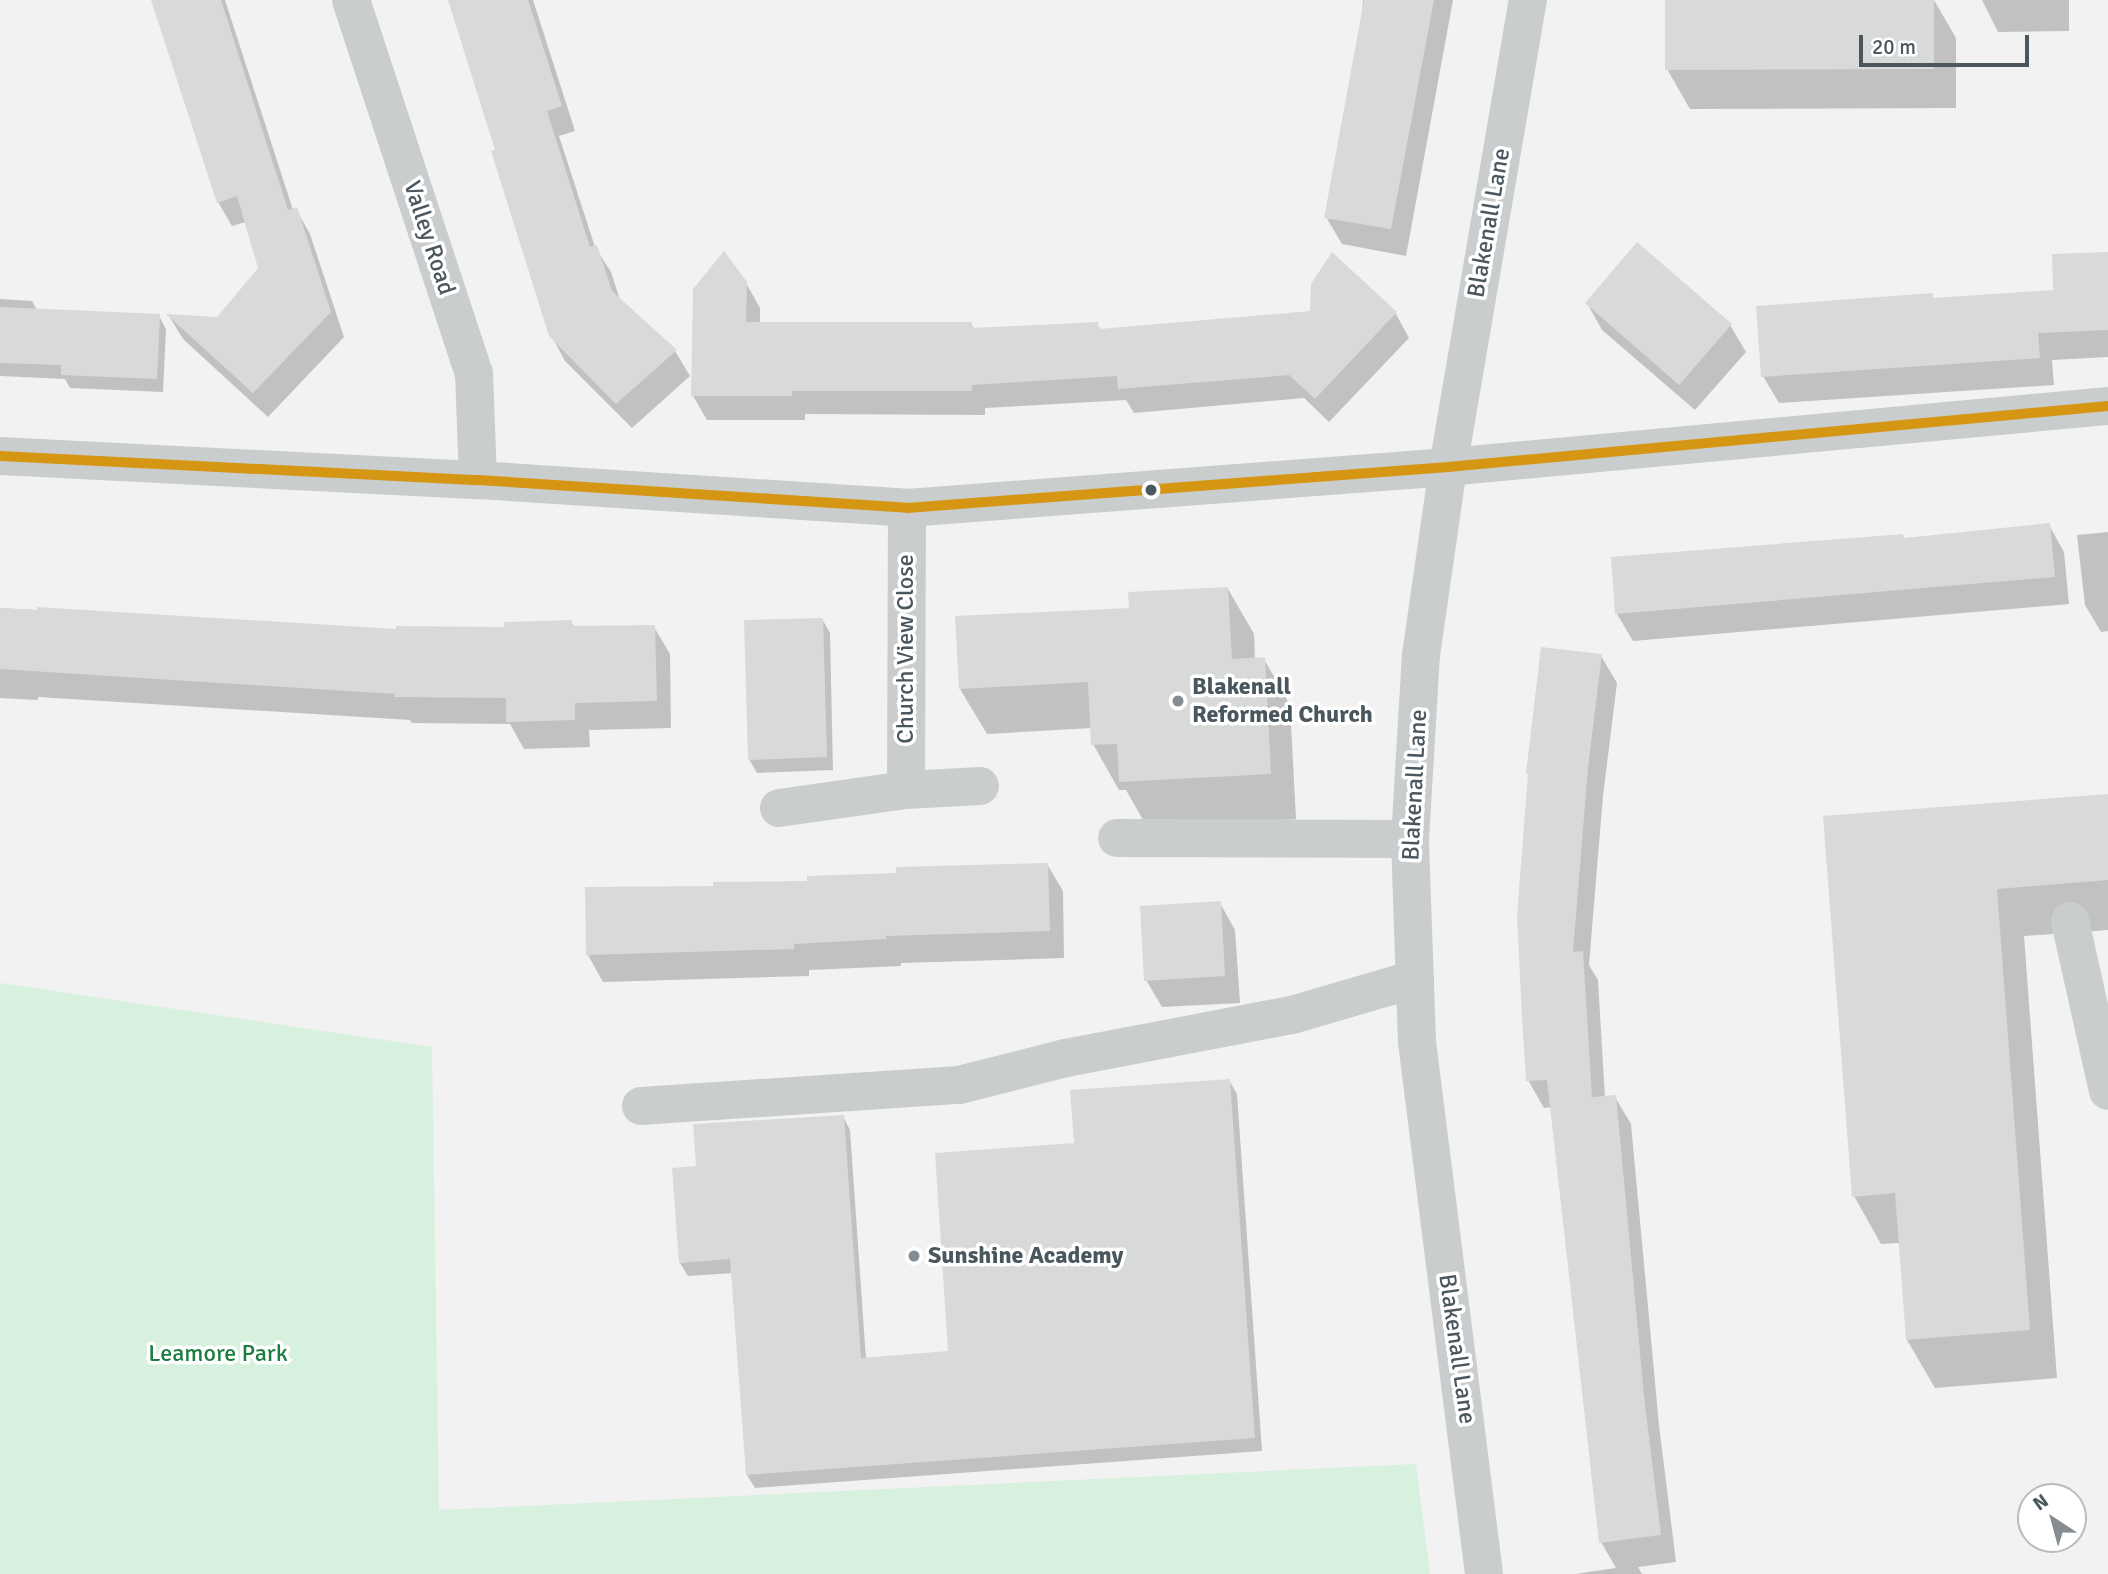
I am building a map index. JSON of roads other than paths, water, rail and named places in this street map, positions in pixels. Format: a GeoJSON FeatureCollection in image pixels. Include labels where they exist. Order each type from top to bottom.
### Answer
{"type":"FeatureCollection","features":[{"type":"Feature","properties":{"kind":"street","name":"Valley Road"},"geometry":{"type":"LineString","coordinates":[[351,0],[474,374],[478,480]]}},
{"type":"Feature","properties":{"kind":"street","name":"Blakenall Lane"},"geometry":{"type":"LineString","coordinates":[[1484,1574],[1417,1042],[1409,839],[1422,655],[1448,467],[1528,0]]}},
{"type":"Feature","properties":{"kind":"street"},"geometry":{"type":"LineString","coordinates":[[0,456],[478,480],[906,508],[1448,467],[2108,406]]}},
{"type":"Feature","properties":{"kind":"street","name":"Church View Close"},"geometry":{"type":"LineString","coordinates":[[906,508],[906,790]]}},
{"type":"Feature","properties":{"kind":"street"},"geometry":{"type":"LineString","coordinates":[[779,808],[906,790],[980,786]]}},
{"type":"Feature","properties":{"kind":"street"},"geometry":{"type":"LineString","coordinates":[[1117,838],[1409,839]]}},
{"type":"Feature","properties":{"kind":"street"},"geometry":{"type":"LineString","coordinates":[[2070,921],[2108,1091]]}},
{"type":"Feature","properties":{"kind":"street"},"geometry":{"type":"LineString","coordinates":[[641,1105],[959,1086],[1066,1058],[1292,1015],[1415,979]]}},
{"type":"Feature","properties":{"kind":"place","name":"Blakenall Reformed Church"},"geometry":{"type":"Point","coordinates":[1178,701]}},
{"type":"Feature","properties":{"kind":"place","name":"Sunshine Academy"},"geometry":{"type":"Point","coordinates":[914,1256]}},
{"type":"Feature","properties":{"kind":"park label","name":"Leamore Park"},"geometry":{"type":"Point","coordinates":[218,1354]}}]}
